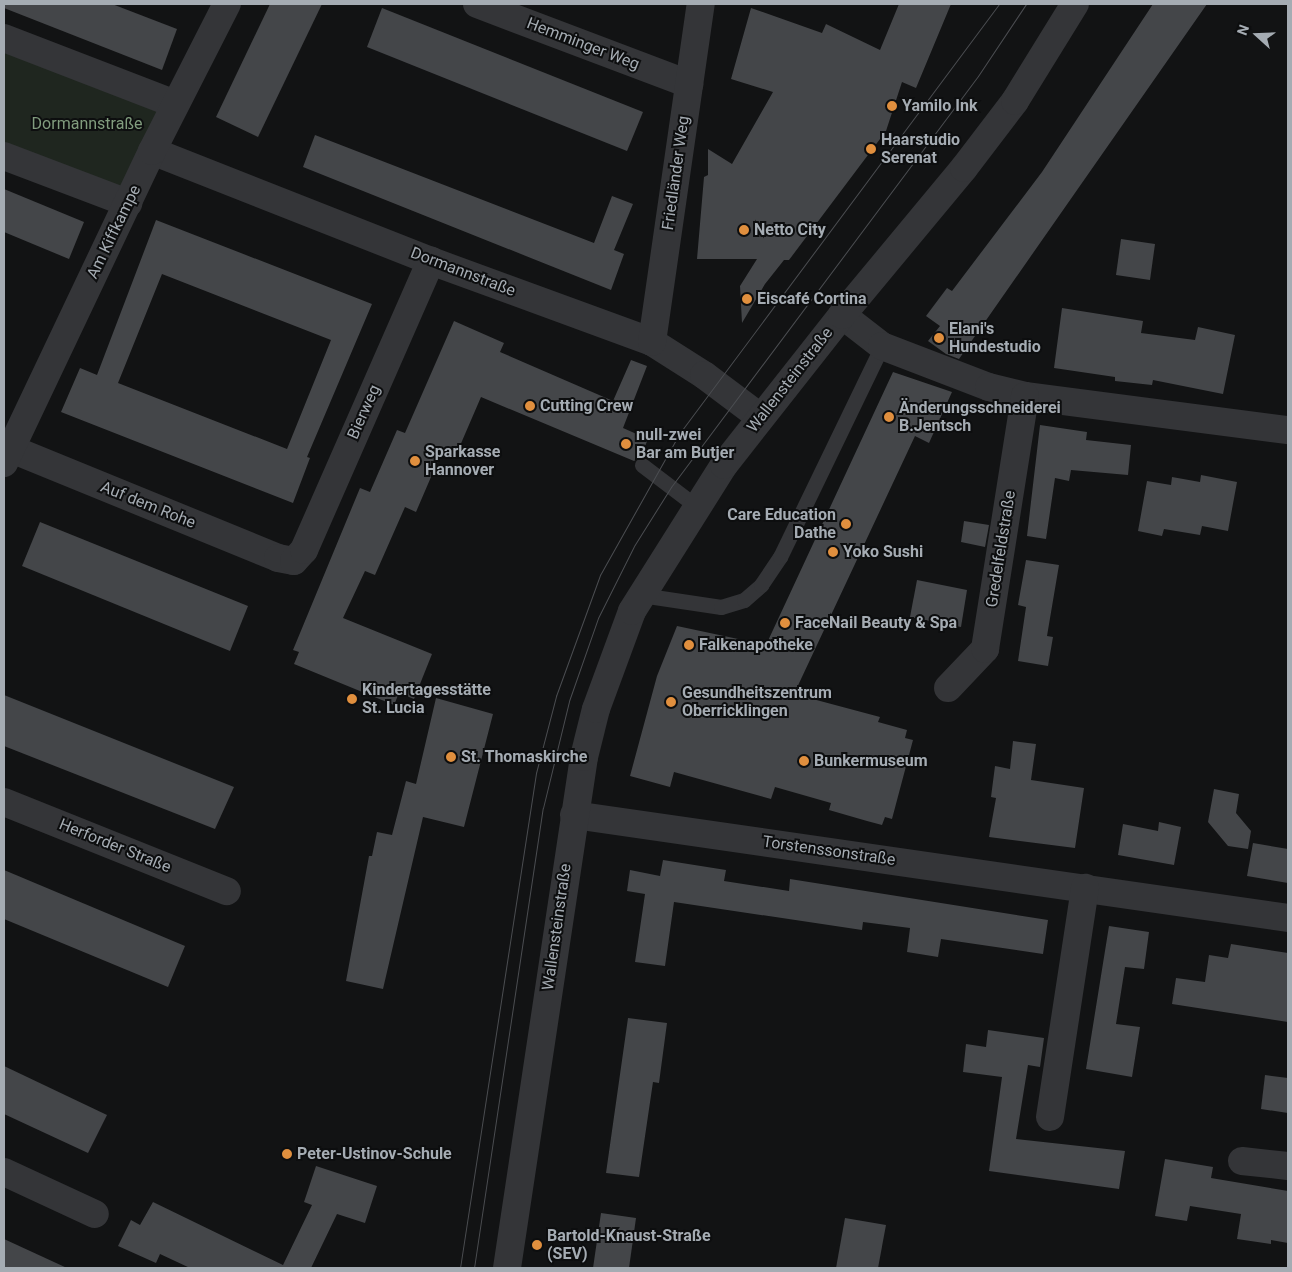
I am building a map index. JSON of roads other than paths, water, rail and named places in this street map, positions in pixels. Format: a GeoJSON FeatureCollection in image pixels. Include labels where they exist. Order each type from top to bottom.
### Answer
{"type":"FeatureCollection","features":[{"type":"Feature","properties":{"kind":"street","name":"Am Kiffkampe"},"geometry":{"type":"LineString","coordinates":[[6,452],[175,104],[227,4]]}},
{"type":"Feature","properties":{"kind":"street","name":"Hemminger Weg"},"geometry":{"type":"LineString","coordinates":[[477,4],[689,84]]}},
{"type":"Feature","properties":{"kind":"street","name":"Friedländer Weg"},"geometry":{"type":"LineString","coordinates":[[652,342],[701,4]]}},
{"type":"Feature","properties":{"kind":"street","name":"Wallensteinstraße"},"geometry":{"type":"LineString","coordinates":[[507,1268],[574,815],[596,709],[614,654],[641,595],[696,506],[760,417],[964,168],[1015,101],[1075,4]]}},
{"type":"Feature","properties":{"kind":"street"},"geometry":{"type":"LineString","coordinates":[[4,38],[175,104]]}},
{"type":"Feature","properties":{"kind":"street","name":"Dormannstraße"},"geometry":{"type":"LineString","coordinates":[[152,151],[431,261],[652,342],[704,375],[760,417]]}},
{"type":"Feature","properties":{"kind":"street"},"geometry":{"type":"LineString","coordinates":[[4,156],[128,203]]}},
{"type":"Feature","properties":{"kind":"street","name":"Bierweg"},"geometry":{"type":"LineString","coordinates":[[294,561],[304,550],[431,261]]}},
{"type":"Feature","properties":{"kind":"street"},"geometry":{"type":"LineString","coordinates":[[842,315],[882,346],[989,387],[1025,396],[1288,430]]}},
{"type":"Feature","properties":{"kind":"street","name":"Gredelfeldstraße"},"geometry":{"type":"LineString","coordinates":[[948,688],[985,649],[1025,396]]}},
{"type":"Feature","properties":{"kind":"street","name":"Auf dem Rohe"},"geometry":{"type":"LineString","coordinates":[[6,452],[278,558],[294,561]]}},
{"type":"Feature","properties":{"kind":"street","name":"Herforder Straße"},"geometry":{"type":"LineString","coordinates":[[4,802],[227,891]]}},
{"type":"Feature","properties":{"kind":"street","name":"Torstenssonstraße"},"geometry":{"type":"LineString","coordinates":[[574,815],[1288,918]]}},
{"type":"Feature","properties":{"kind":"street"},"geometry":{"type":"LineString","coordinates":[[1050,1117],[1084,888]]}},
{"type":"Feature","properties":{"kind":"street"},"geometry":{"type":"LineString","coordinates":[[1242,1161],[1288,1166]]}},
{"type":"Feature","properties":{"kind":"street"},"geometry":{"type":"LineString","coordinates":[[4,1172],[95,1214]]}},
{"type":"Feature","properties":{"kind":"lane"},"geometry":{"type":"LineString","coordinates":[[641,595],[721,607],[744,600],[761,585],[780,557],[882,346]]}},
{"type":"Feature","properties":{"kind":"lane"},"geometry":{"type":"LineString","coordinates":[[642,465],[696,506]]}},
{"type":"Feature","properties":{"kind":"tram line"},"geometry":{"type":"LineString","coordinates":[[460,1268],[536,773],[556,696],[600,575],[679,434],[999,4]]}},
{"type":"Feature","properties":{"kind":"tram line"},"geometry":{"type":"LineString","coordinates":[[474,1268],[543,808],[569,701],[598,618],[634,546],[671,487],[978,76],[1026,4]]}},
{"type":"Feature","properties":{"kind":"place","name":"Yamilo Ink"},"geometry":{"type":"Point","coordinates":[892,106]}},
{"type":"Feature","properties":{"kind":"place","name":"Haarstudio Serenat"},"geometry":{"type":"Point","coordinates":[871,149]}},
{"type":"Feature","properties":{"kind":"place","name":"Netto City"},"geometry":{"type":"Point","coordinates":[744,230]}},
{"type":"Feature","properties":{"kind":"place","name":"Eiscafé Cortina"},"geometry":{"type":"Point","coordinates":[747,299]}},
{"type":"Feature","properties":{"kind":"place","name":"Elani's Hundestudio"},"geometry":{"type":"Point","coordinates":[939,338]}},
{"type":"Feature","properties":{"kind":"place","name":"Cutting Crew"},"geometry":{"type":"Point","coordinates":[530,406]}},
{"type":"Feature","properties":{"kind":"place","name":"Änderungsschneiderei B.Jentsch"},"geometry":{"type":"Point","coordinates":[889,417]}},
{"type":"Feature","properties":{"kind":"place","name":"null-zwei Bar am Butjer"},"geometry":{"type":"Point","coordinates":[626,444]}},
{"type":"Feature","properties":{"kind":"place","name":"Sparkasse Hannover"},"geometry":{"type":"Point","coordinates":[415,461]}},
{"type":"Feature","properties":{"kind":"place","name":"Care Education Dathe"},"geometry":{"type":"Point","coordinates":[846,524]}},
{"type":"Feature","properties":{"kind":"place","name":"Yoko Sushi"},"geometry":{"type":"Point","coordinates":[833,552]}},
{"type":"Feature","properties":{"kind":"place","name":"FaceNail Beauty & Spa"},"geometry":{"type":"Point","coordinates":[785,623]}},
{"type":"Feature","properties":{"kind":"place","name":"Falkenapotheke"},"geometry":{"type":"Point","coordinates":[689,645]}},
{"type":"Feature","properties":{"kind":"place","name":"Kindertagesstätte St. Lucia"},"geometry":{"type":"Point","coordinates":[352,699]}},
{"type":"Feature","properties":{"kind":"place","name":"Gesundheitszentrum Oberricklingen"},"geometry":{"type":"Point","coordinates":[671,702]}},
{"type":"Feature","properties":{"kind":"place","name":"St. Thomaskirche"},"geometry":{"type":"Point","coordinates":[451,757]}},
{"type":"Feature","properties":{"kind":"place","name":"Bunkermuseum"},"geometry":{"type":"Point","coordinates":[804,761]}},
{"type":"Feature","properties":{"kind":"place","name":"Peter-Ustinov-Schule"},"geometry":{"type":"Point","coordinates":[287,1154]}},
{"type":"Feature","properties":{"kind":"place","name":"Bartold-Knaust-Straße (SEV)"},"geometry":{"type":"Point","coordinates":[537,1245]}}]}
